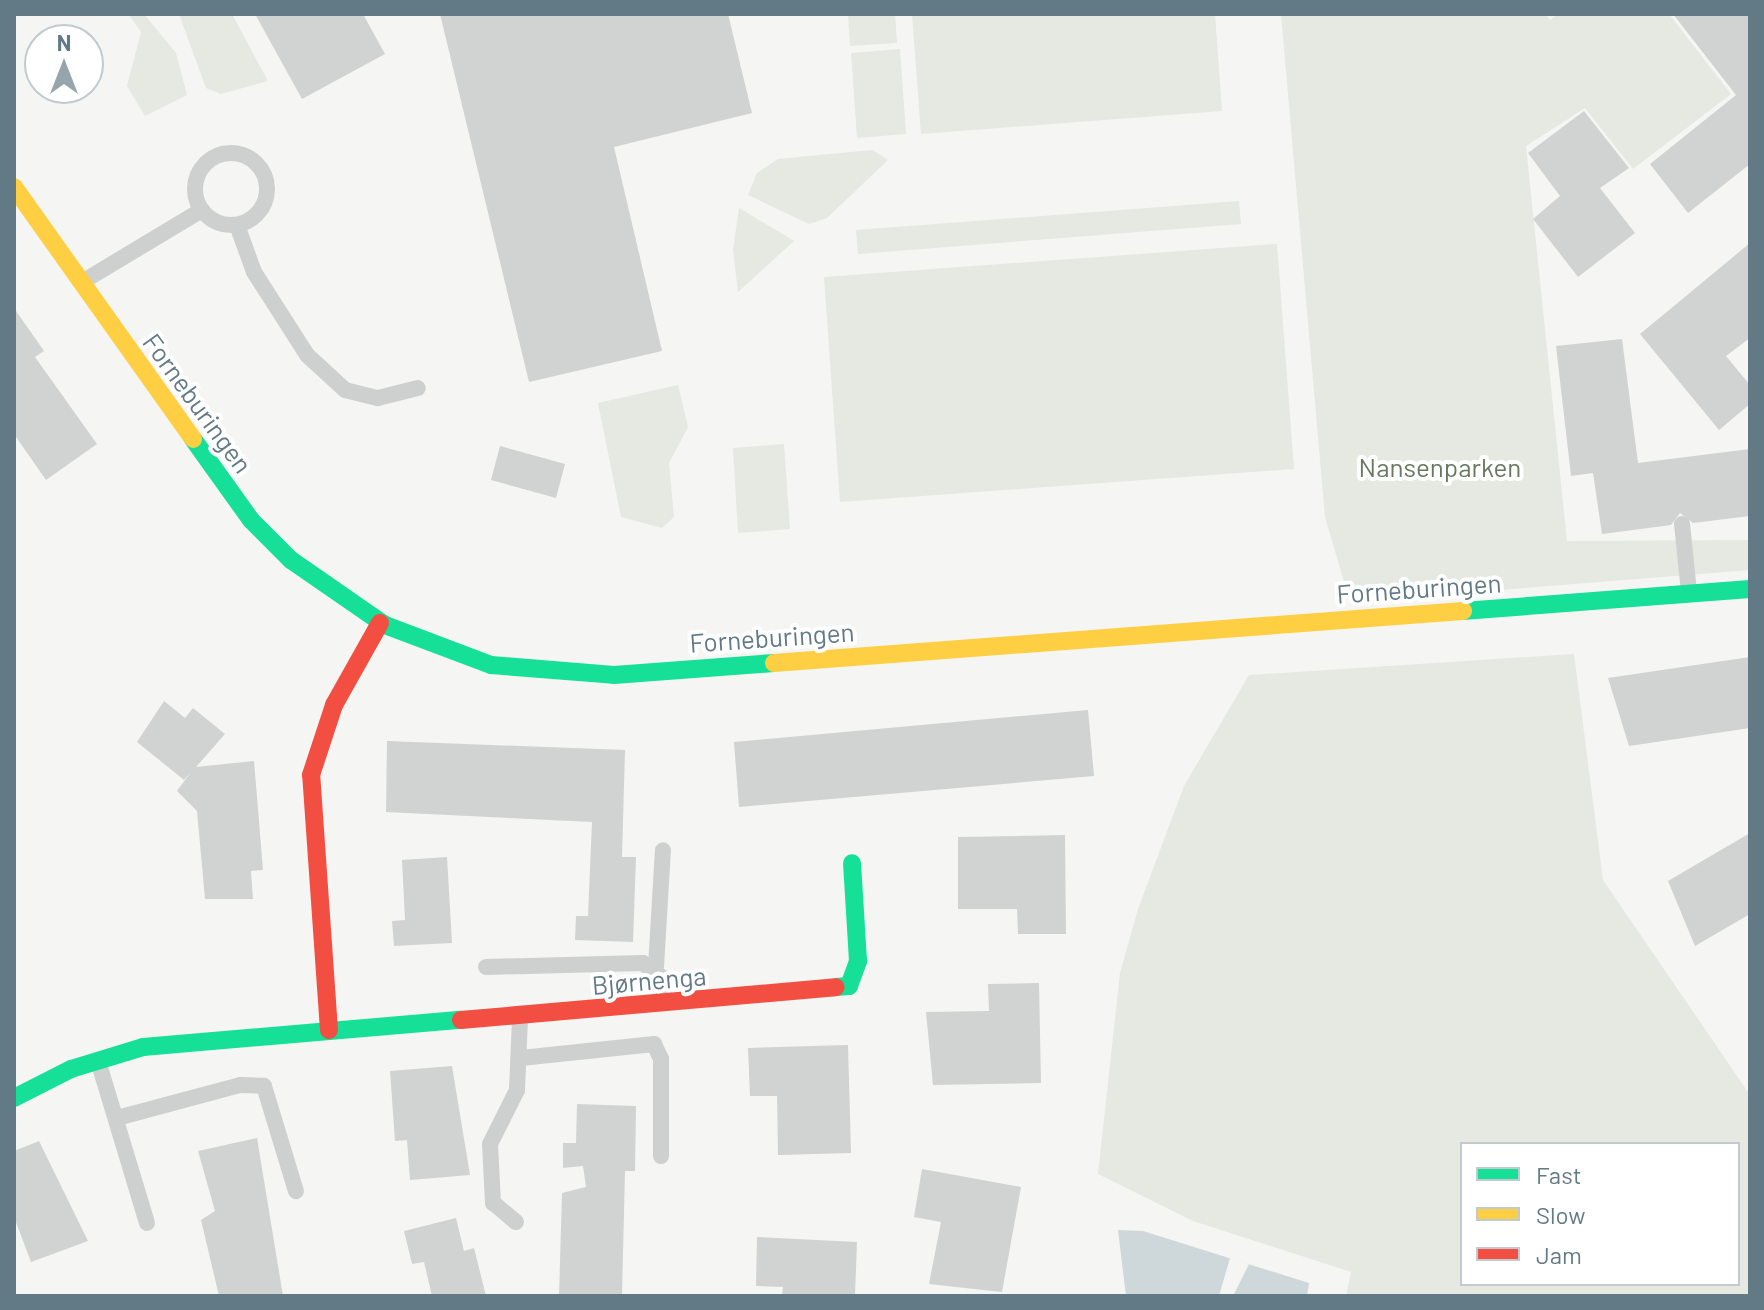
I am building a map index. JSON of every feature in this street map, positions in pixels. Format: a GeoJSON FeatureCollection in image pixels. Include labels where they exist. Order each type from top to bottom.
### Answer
{"type":"FeatureCollection","features":[{"type":"Feature","properties":{"kind":"street","name":"Forneburingen"},"geometry":{"type":"LineString","coordinates":[[14,187],[251,520],[328,593],[380,623],[491,665],[614,675],[1750,589]]}},
{"type":"Feature","properties":{"kind":"street"},"geometry":{"type":"LineString","coordinates":[[329,1030],[311,775],[334,705],[380,623]]}},
{"type":"Feature","properties":{"kind":"street","name":"Bjørnenga"},"geometry":{"type":"LineString","coordinates":[[14,1098],[97,1059],[158,1045],[664,1005],[849,986],[858,961],[852,863]]}},
{"type":"Feature","properties":{"kind":"lane"},"geometry":{"type":"LineString","coordinates":[[245,156],[266,178],[267,193],[252,219],[237,225],[217,223],[202,210],[196,181],[202,167],[214,157],[245,156]]}},
{"type":"Feature","properties":{"kind":"lane"},"geometry":{"type":"LineString","coordinates":[[81,283],[202,210]]}},
{"type":"Feature","properties":{"kind":"lane"},"geometry":{"type":"LineString","coordinates":[[237,225],[254,272],[307,355],[345,390],[378,398],[418,388]]}},
{"type":"Feature","properties":{"kind":"lane"},"geometry":{"type":"LineString","coordinates":[[1682,524],[1689,594]]}},
{"type":"Feature","properties":{"kind":"lane"},"geometry":{"type":"LineString","coordinates":[[663,850],[656,967],[664,1005]]}},
{"type":"Feature","properties":{"kind":"lane"},"geometry":{"type":"LineString","coordinates":[[486,967],[656,967]]}},
{"type":"Feature","properties":{"kind":"lane"},"geometry":{"type":"LineString","coordinates":[[516,1222],[493,1203],[490,1144],[517,1090],[521,1058],[520,1017]]}},
{"type":"Feature","properties":{"kind":"lane"},"geometry":{"type":"LineString","coordinates":[[521,1058],[654,1044],[661,1059],[661,1156]]}},
{"type":"Feature","properties":{"kind":"lane"},"geometry":{"type":"LineString","coordinates":[[97,1059],[147,1223]]}},
{"type":"Feature","properties":{"kind":"lane"},"geometry":{"type":"LineString","coordinates":[[117,1118],[240,1085],[264,1086],[296,1191]]}},
{"type":"Feature","properties":{"kind":"green space"},"geometry":{"type":"Polygon","coordinates":[[[128,14],[144,14],[176,53],[187,95],[145,116],[127,86],[141,32],[128,14]]]}},
{"type":"Feature","properties":{"kind":"green space"},"geometry":{"type":"Polygon","coordinates":[[[179,14],[232,14],[268,81],[221,94],[206,88],[179,14]]]}},
{"type":"Feature","properties":{"kind":"green space"},"geometry":{"type":"Polygon","coordinates":[[[848,14],[895,14],[897,43],[850,46],[848,14]]]}},
{"type":"Feature","properties":{"kind":"green space"},"geometry":{"type":"Polygon","coordinates":[[[912,14],[1215,14],[1222,111],[921,134],[912,14]]]}},
{"type":"Feature","properties":{"kind":"green space","name":"Nansenparken"},"geometry":{"type":"Polygon","coordinates":[[[1281,14],[1545,14],[1550,20],[1558,14],[1669,14],[1731,94],[1633,169],[1585,108],[1526,146],[1567,541],[1750,540],[1750,570],[1350,602],[1325,517],[1281,14]]]}},
{"type":"Feature","properties":{"kind":"green space"},"geometry":{"type":"Polygon","coordinates":[[[900,49],[906,134],[857,138],[851,53],[900,49]]]}},
{"type":"Feature","properties":{"kind":"green space"},"geometry":{"type":"Polygon","coordinates":[[[872,150],[888,160],[827,218],[809,224],[748,195],[757,173],[778,159],[872,150]]]}},
{"type":"Feature","properties":{"kind":"green space"},"geometry":{"type":"Polygon","coordinates":[[[1239,201],[1241,224],[858,254],[856,230],[1239,201]]]}},
{"type":"Feature","properties":{"kind":"green space"},"geometry":{"type":"Polygon","coordinates":[[[739,208],[794,241],[738,292],[733,250],[739,208]]]}},
{"type":"Feature","properties":{"kind":"green space"},"geometry":{"type":"Polygon","coordinates":[[[1277,244],[1294,469],[840,502],[824,277],[1277,244]]]}},
{"type":"Feature","properties":{"kind":"green space"},"geometry":{"type":"Polygon","coordinates":[[[678,385],[688,427],[669,463],[674,517],[662,528],[621,517],[598,403],[678,385]]]}},
{"type":"Feature","properties":{"kind":"green space"},"geometry":{"type":"Polygon","coordinates":[[[784,444],[790,529],[738,533],[733,448],[784,444]]]}},
{"type":"Feature","properties":{"kind":"green space"},"geometry":{"type":"Polygon","coordinates":[[[1574,654],[1603,880],[1750,1095],[1750,1296],[1346,1296],[1351,1272],[1193,1221],[1098,1174],[1120,973],[1138,909],[1184,786],[1249,675],[1574,654]]]}},
{"type":"Feature","properties":{"kind":"shaded area"},"geometry":{"type":"Polygon","coordinates":[[[1118,1230],[1143,1231],[1309,1283],[1307,1296],[1126,1296],[1118,1230]]]}},
{"type":"Feature","properties":{"kind":"pier"},"geometry":{"type":"Polygon","coordinates":[[[1230,1258],[1249,1264],[1233,1296],[1219,1296],[1230,1258]]]}},
{"type":"Feature","properties":{"kind":"building"},"geometry":{"type":"Polygon","coordinates":[[[255,14],[363,14],[385,54],[302,99],[255,14]]]}},
{"type":"Feature","properties":{"kind":"building"},"geometry":{"type":"Polygon","coordinates":[[[440,14],[728,14],[752,113],[614,147],[662,351],[529,382],[440,14]]]}},
{"type":"Feature","properties":{"kind":"building"},"geometry":{"type":"Polygon","coordinates":[[[1673,14],[1750,14],[1750,164],[1688,213],[1650,164],[1736,95],[1673,14]]]}},
{"type":"Feature","properties":{"kind":"building"},"geometry":{"type":"Polygon","coordinates":[[[1584,111],[1629,168],[1600,188],[1635,233],[1578,277],[1533,219],[1560,196],[1528,153],[1584,111]]]}},
{"type":"Feature","properties":{"kind":"building"},"geometry":{"type":"Polygon","coordinates":[[[1750,243],[1750,338],[1726,356],[1750,385],[1750,404],[1719,430],[1640,334],[1750,243]]]}},
{"type":"Feature","properties":{"kind":"building"},"geometry":{"type":"Polygon","coordinates":[[[14,308],[44,351],[35,357],[97,444],[46,480],[14,434],[14,308]]]}},
{"type":"Feature","properties":{"kind":"building"},"geometry":{"type":"Polygon","coordinates":[[[1622,339],[1638,463],[1750,449],[1750,516],[1693,523],[1680,513],[1671,525],[1602,534],[1593,473],[1571,476],[1556,346],[1622,339]]]}},
{"type":"Feature","properties":{"kind":"building"},"geometry":{"type":"Polygon","coordinates":[[[500,446],[565,464],[556,498],[491,480],[500,446]]]}},
{"type":"Feature","properties":{"kind":"building"},"geometry":{"type":"Polygon","coordinates":[[[1750,657],[1750,728],[1629,746],[1608,678],[1750,657]]]}},
{"type":"Feature","properties":{"kind":"building"},"geometry":{"type":"Polygon","coordinates":[[[164,701],[185,718],[193,708],[225,734],[196,767],[254,761],[263,870],[251,871],[253,899],[205,899],[197,811],[177,791],[191,772],[184,780],[137,742],[164,701]]]}},
{"type":"Feature","properties":{"kind":"building"},"geometry":{"type":"Polygon","coordinates":[[[1088,710],[1094,776],[739,807],[734,742],[1088,710]]]}},
{"type":"Feature","properties":{"kind":"building"},"geometry":{"type":"Polygon","coordinates":[[[387,741],[625,750],[622,857],[636,857],[633,942],[575,940],[576,916],[588,916],[592,822],[386,812],[387,741]]]}},
{"type":"Feature","properties":{"kind":"building"},"geometry":{"type":"Polygon","coordinates":[[[1750,833],[1750,914],[1695,946],[1668,881],[1750,833]]]}},
{"type":"Feature","properties":{"kind":"building"},"geometry":{"type":"Polygon","coordinates":[[[1065,835],[1066,934],[1018,934],[1017,909],[958,909],[958,837],[1065,835]]]}},
{"type":"Feature","properties":{"kind":"building"},"geometry":{"type":"Polygon","coordinates":[[[447,857],[452,943],[394,946],[392,921],[405,920],[402,860],[447,857]]]}},
{"type":"Feature","properties":{"kind":"building"},"geometry":{"type":"Polygon","coordinates":[[[1039,983],[1041,1083],[933,1085],[926,1012],[989,1011],[988,984],[1039,983]]]}},
{"type":"Feature","properties":{"kind":"building"},"geometry":{"type":"Polygon","coordinates":[[[848,1045],[851,1153],[778,1155],[777,1096],[750,1096],[748,1048],[848,1045]]]}},
{"type":"Feature","properties":{"kind":"building"},"geometry":{"type":"Polygon","coordinates":[[[452,1066],[470,1175],[410,1180],[407,1140],[395,1141],[390,1071],[452,1066]]]}},
{"type":"Feature","properties":{"kind":"building"},"geometry":{"type":"Polygon","coordinates":[[[577,1104],[636,1106],[635,1171],[625,1171],[622,1296],[559,1296],[562,1193],[586,1187],[583,1166],[563,1168],[563,1143],[576,1143],[577,1104]]]}},
{"type":"Feature","properties":{"kind":"building"},"geometry":{"type":"Polygon","coordinates":[[[257,1138],[283,1296],[219,1296],[201,1220],[215,1211],[198,1151],[257,1138]]]}},
{"type":"Feature","properties":{"kind":"building"},"geometry":{"type":"Polygon","coordinates":[[[39,1141],[88,1241],[31,1262],[14,1217],[14,1151],[39,1141]]]}},
{"type":"Feature","properties":{"kind":"building"},"geometry":{"type":"Polygon","coordinates":[[[922,1169],[1021,1187],[1002,1292],[929,1284],[941,1222],[914,1217],[922,1169]]]}},
{"type":"Feature","properties":{"kind":"building"},"geometry":{"type":"Polygon","coordinates":[[[456,1218],[464,1251],[474,1248],[486,1296],[432,1296],[424,1262],[412,1264],[404,1231],[456,1218]]]}},
{"type":"Feature","properties":{"kind":"building"},"geometry":{"type":"Polygon","coordinates":[[[757,1237],[857,1242],[855,1296],[782,1296],[783,1287],[756,1286],[757,1237]]]}},
{"type":"Feature","properties":{"kind":"traffic: fast"},"geometry":{"type":"LineString","coordinates":[[193,439],[251,520],[291,560],[385,625],[491,665],[614,675],[774,663]]}},
{"type":"Feature","properties":{"kind":"traffic: fast"},"geometry":{"type":"LineString","coordinates":[[1463,611],[1750,589]]}},
{"type":"Feature","properties":{"kind":"traffic: fast"},"geometry":{"type":"LineString","coordinates":[[836,987],[849,986],[858,961],[852,863]]}},
{"type":"Feature","properties":{"kind":"traffic: fast"},"geometry":{"type":"LineString","coordinates":[[14,1098],[71,1069],[143,1047],[461,1020]]}},
{"type":"Feature","properties":{"kind":"traffic: slow"},"geometry":{"type":"LineString","coordinates":[[14,187],[193,439]]}},
{"type":"Feature","properties":{"kind":"traffic: slow"},"geometry":{"type":"LineString","coordinates":[[774,663],[1463,611]]}},
{"type":"Feature","properties":{"kind":"traffic: jam"},"geometry":{"type":"LineString","coordinates":[[329,1030],[311,775],[334,705],[380,623]]}},
{"type":"Feature","properties":{"kind":"traffic: jam"},"geometry":{"type":"LineString","coordinates":[[461,1020],[836,987]]}}]}
